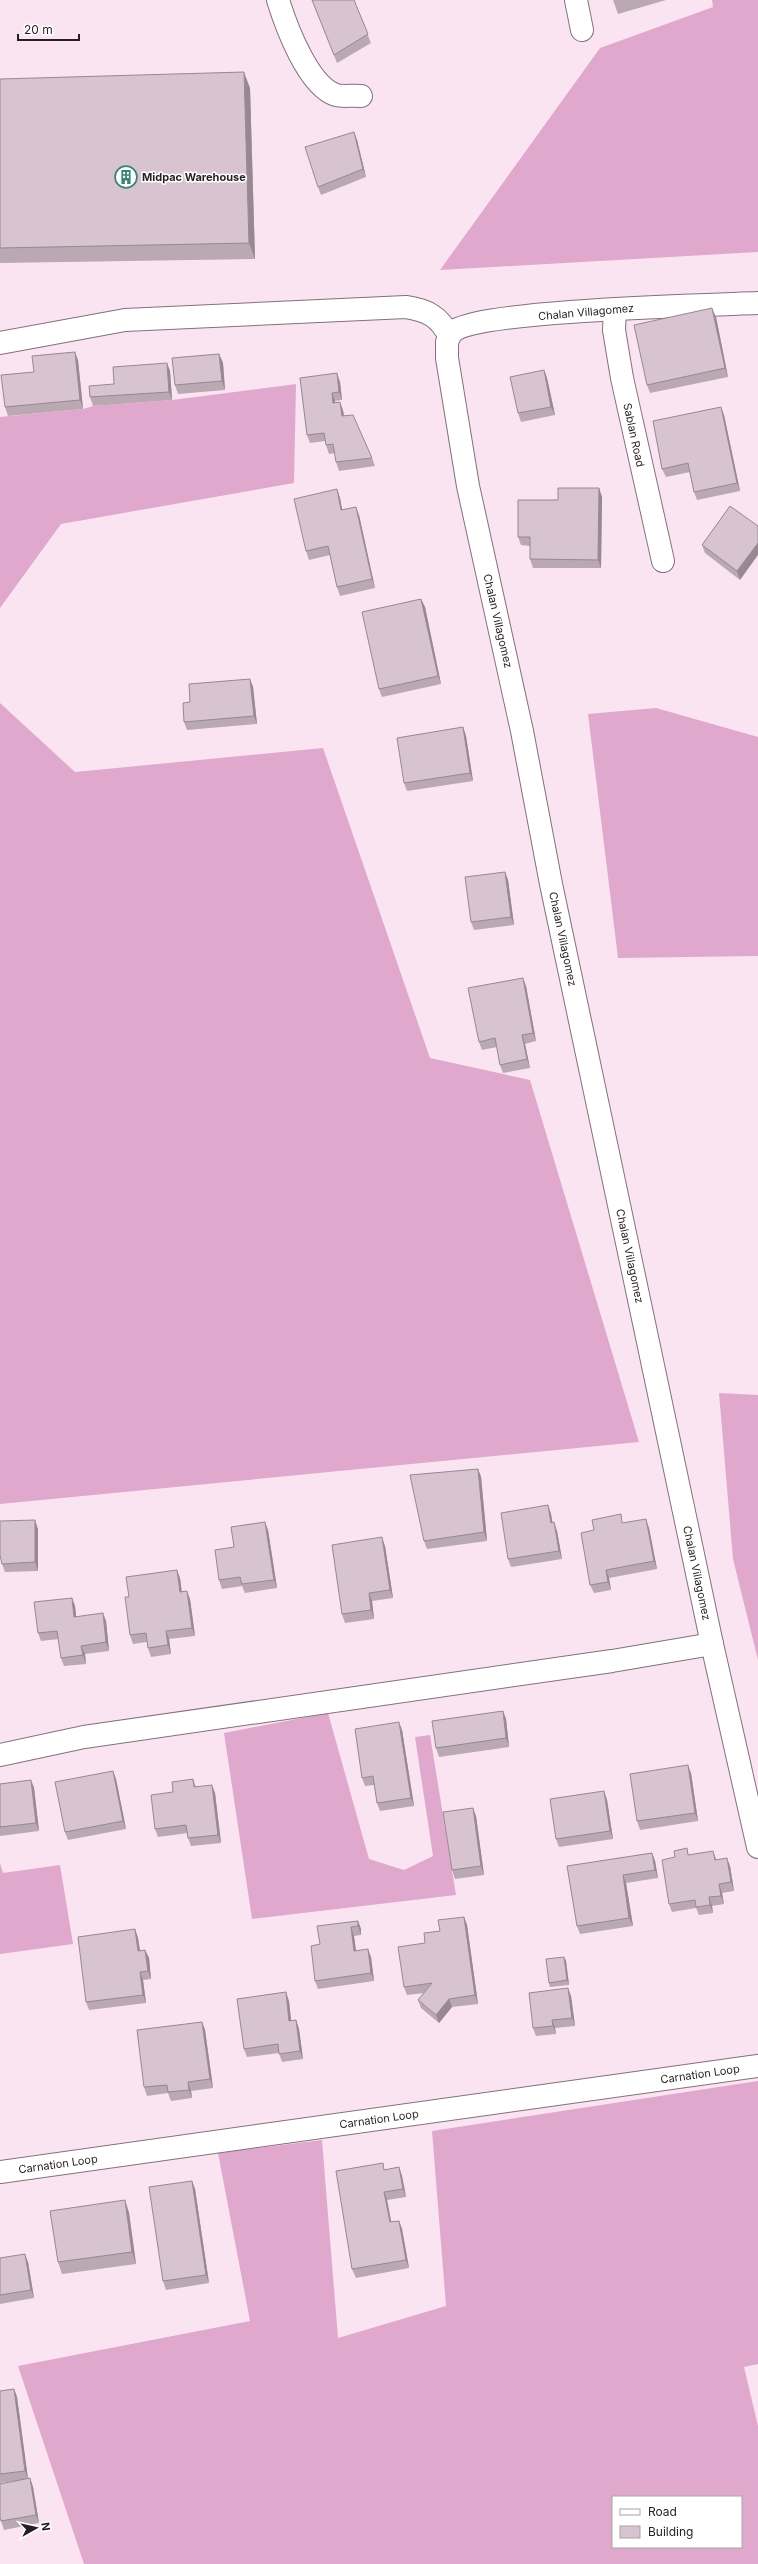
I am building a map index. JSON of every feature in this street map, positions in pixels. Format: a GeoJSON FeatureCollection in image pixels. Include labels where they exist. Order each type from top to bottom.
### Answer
{"type":"FeatureCollection","features":[{"type":"Feature","properties":{"kind":"street"},"geometry":{"type":"LineString","coordinates":[[278,0],[293,39],[310,71],[320,84],[336,95],[360,96]]}},
{"type":"Feature","properties":{"kind":"street"},"geometry":{"type":"LineString","coordinates":[[576,0],[582,30]]}},
{"type":"Feature","properties":{"kind":"street","name":"Chalan Villagomez"},"geometry":{"type":"LineString","coordinates":[[758,303],[615,309],[474,323],[454,330],[449,336],[447,358],[468,486],[522,731],[551,884],[712,1644],[758,1847]]}},
{"type":"Feature","properties":{"kind":"street"},"geometry":{"type":"LineString","coordinates":[[0,343],[124,320],[406,307],[423,310],[435,317],[443,324],[449,336]]}},
{"type":"Feature","properties":{"kind":"street","name":"Sablan Road"},"geometry":{"type":"LineString","coordinates":[[615,309],[614,330],[622,378],[663,561]]}},
{"type":"Feature","properties":{"kind":"street"},"geometry":{"type":"LineString","coordinates":[[0,1755],[84,1737],[605,1662],[712,1644]]}},
{"type":"Feature","properties":{"kind":"street","name":"Carnation Loop"},"geometry":{"type":"LineString","coordinates":[[0,2172],[758,2066]]}},
{"type":"Feature","properties":{"kind":"shaded area"},"geometry":{"type":"Polygon","coordinates":[[[712,0],[758,0],[758,252],[440,270],[600,48],[713,7],[712,0]]]}},
{"type":"Feature","properties":{"kind":"shaded area"},"geometry":{"type":"Polygon","coordinates":[[[296,384],[294,483],[61,524],[0,608],[0,417],[83,409],[93,406],[172,400],[296,384]]]}},
{"type":"Feature","properties":{"kind":"shaded area"},"geometry":{"type":"Polygon","coordinates":[[[0,703],[75,772],[323,748],[430,1058],[530,1080],[639,1442],[0,1504],[0,703]]]}},
{"type":"Feature","properties":{"kind":"shaded area"},"geometry":{"type":"Polygon","coordinates":[[[656,708],[758,737],[758,956],[618,958],[588,714],[656,708]]]}},
{"type":"Feature","properties":{"kind":"shaded area"},"geometry":{"type":"Polygon","coordinates":[[[719,1393],[758,1395],[758,1660],[733,1559],[719,1393]]]}},
{"type":"Feature","properties":{"kind":"shaded area"},"geometry":{"type":"Polygon","coordinates":[[[328,1713],[369,1859],[404,1870],[433,1856],[415,1737],[430,1735],[456,1895],[252,1919],[224,1733],[328,1713]]]}},
{"type":"Feature","properties":{"kind":"shaded area"},"geometry":{"type":"Polygon","coordinates":[[[0,1863],[3,1873],[60,1865],[73,1944],[0,1954],[0,1863]]]}},
{"type":"Feature","properties":{"kind":"shaded area"},"geometry":{"type":"Polygon","coordinates":[[[758,2081],[758,2364],[744,2367],[758,2426],[758,2564],[84,2564],[18,2366],[250,2321],[218,2153],[322,2140],[338,2338],[446,2306],[432,2131],[758,2081]]]}},
{"type":"Feature","properties":{"kind":"building"},"geometry":{"type":"Polygon","coordinates":[[[312,0],[354,0],[368,34],[334,55],[312,0]]]}},
{"type":"Feature","properties":{"kind":"building","name":"Midpac Warehouse"},"geometry":{"type":"Polygon","coordinates":[[[244,72],[249,243],[0,248],[0,79],[244,72]]]}},
{"type":"Feature","properties":{"kind":"building"},"geometry":{"type":"Polygon","coordinates":[[[354,132],[363,169],[318,187],[305,147],[354,132]]]}},
{"type":"Feature","properties":{"kind":"building"},"geometry":{"type":"Polygon","coordinates":[[[712,308],[725,368],[647,385],[634,325],[712,308]]]}},
{"type":"Feature","properties":{"kind":"building"},"geometry":{"type":"Polygon","coordinates":[[[75,352],[80,400],[5,407],[1,375],[34,372],[32,356],[75,352]]]}},
{"type":"Feature","properties":{"kind":"building"},"geometry":{"type":"Polygon","coordinates":[[[219,354],[222,381],[175,385],[172,358],[219,354]]]}},
{"type":"Feature","properties":{"kind":"building"},"geometry":{"type":"Polygon","coordinates":[[[167,363],[169,392],[90,397],[89,386],[114,384],[113,367],[167,363]]]}},
{"type":"Feature","properties":{"kind":"building"},"geometry":{"type":"Polygon","coordinates":[[[544,370],[551,407],[518,413],[510,377],[544,370]]]}},
{"type":"Feature","properties":{"kind":"building"},"geometry":{"type":"Polygon","coordinates":[[[337,373],[339,392],[332,393],[333,403],[340,402],[342,416],[353,415],[372,458],[336,462],[333,444],[326,445],[324,433],[307,435],[300,378],[337,373]]]}},
{"type":"Feature","properties":{"kind":"building"},"geometry":{"type":"Polygon","coordinates":[[[721,407],[737,483],[694,492],[688,463],[662,469],[653,421],[721,407]]]}},
{"type":"Feature","properties":{"kind":"building"},"geometry":{"type":"Polygon","coordinates":[[[558,488],[599,488],[598,560],[530,559],[530,537],[518,537],[518,500],[558,500],[558,488]]]}},
{"type":"Feature","properties":{"kind":"building"},"geometry":{"type":"Polygon","coordinates":[[[337,489],[341,510],[356,507],[372,579],[337,587],[328,546],[306,551],[294,499],[337,489]]]}},
{"type":"Feature","properties":{"kind":"building"},"geometry":{"type":"Polygon","coordinates":[[[730,506],[758,526],[758,543],[737,571],[702,545],[730,506]]]}},
{"type":"Feature","properties":{"kind":"building"},"geometry":{"type":"Polygon","coordinates":[[[421,599],[438,676],[379,689],[362,612],[421,599]]]}},
{"type":"Feature","properties":{"kind":"building"},"geometry":{"type":"Polygon","coordinates":[[[250,679],[254,716],[184,722],[183,703],[190,702],[189,684],[250,679]]]}},
{"type":"Feature","properties":{"kind":"building"},"geometry":{"type":"Polygon","coordinates":[[[463,727],[470,773],[404,783],[397,738],[463,727]]]}},
{"type":"Feature","properties":{"kind":"building"},"geometry":{"type":"Polygon","coordinates":[[[505,872],[511,917],[471,922],[465,877],[505,872]]]}},
{"type":"Feature","properties":{"kind":"building"},"geometry":{"type":"Polygon","coordinates":[[[523,978],[533,1033],[522,1035],[527,1059],[500,1065],[495,1038],[479,1042],[468,988],[523,978]]]}},
{"type":"Feature","properties":{"kind":"building"},"geometry":{"type":"Polygon","coordinates":[[[478,1469],[484,1532],[424,1541],[410,1475],[478,1469]]]}},
{"type":"Feature","properties":{"kind":"building"},"geometry":{"type":"Polygon","coordinates":[[[548,1505],[551,1523],[554,1522],[559,1551],[508,1559],[501,1513],[548,1505]]]}},
{"type":"Feature","properties":{"kind":"building"},"geometry":{"type":"Polygon","coordinates":[[[621,1514],[622,1523],[646,1519],[654,1561],[606,1570],[608,1582],[590,1585],[581,1533],[594,1530],[592,1520],[621,1514]]]}},
{"type":"Feature","properties":{"kind":"building"},"geometry":{"type":"Polygon","coordinates":[[[35,1520],[35,1562],[2,1564],[0,1555],[0,1521],[35,1520]]]}},
{"type":"Feature","properties":{"kind":"building"},"geometry":{"type":"Polygon","coordinates":[[[265,1522],[274,1580],[242,1584],[240,1577],[219,1580],[215,1550],[234,1547],[231,1527],[265,1522]]]}},
{"type":"Feature","properties":{"kind":"building"},"geometry":{"type":"Polygon","coordinates":[[[382,1537],[390,1590],[369,1593],[371,1610],[342,1614],[332,1545],[382,1537]]]}},
{"type":"Feature","properties":{"kind":"building"},"geometry":{"type":"Polygon","coordinates":[[[177,1570],[180,1592],[187,1591],[192,1628],[166,1631],[168,1645],[148,1648],[146,1633],[130,1635],[125,1597],[129,1597],[126,1577],[177,1570]]]}},
{"type":"Feature","properties":{"kind":"building"},"geometry":{"type":"Polygon","coordinates":[[[72,1598],[74,1617],[103,1613],[106,1642],[81,1646],[83,1655],[61,1658],[57,1631],[38,1633],[34,1602],[72,1598]]]}},
{"type":"Feature","properties":{"kind":"building"},"geometry":{"type":"Polygon","coordinates":[[[503,1711],[506,1738],[436,1748],[432,1721],[503,1711]]]}},
{"type":"Feature","properties":{"kind":"building"},"geometry":{"type":"Polygon","coordinates":[[[399,1722],[411,1798],[377,1803],[373,1776],[362,1778],[355,1729],[399,1722]]]}},
{"type":"Feature","properties":{"kind":"building"},"geometry":{"type":"Polygon","coordinates":[[[688,1765],[695,1813],[637,1821],[630,1774],[688,1765]]]}},
{"type":"Feature","properties":{"kind":"building"},"geometry":{"type":"Polygon","coordinates":[[[113,1771],[123,1821],[65,1832],[55,1782],[113,1771]]]}},
{"type":"Feature","properties":{"kind":"building"},"geometry":{"type":"Polygon","coordinates":[[[193,1779],[194,1787],[212,1785],[218,1835],[188,1838],[186,1825],[155,1829],[151,1795],[173,1792],[172,1782],[193,1779]]]}},
{"type":"Feature","properties":{"kind":"building"},"geometry":{"type":"Polygon","coordinates":[[[31,1780],[36,1823],[0,1827],[0,1784],[31,1780]]]}},
{"type":"Feature","properties":{"kind":"building"},"geometry":{"type":"Polygon","coordinates":[[[604,1791],[610,1831],[556,1839],[550,1799],[604,1791]]]}},
{"type":"Feature","properties":{"kind":"building"},"geometry":{"type":"Polygon","coordinates":[[[473,1808],[481,1866],[452,1870],[443,1812],[473,1808]]]}},
{"type":"Feature","properties":{"kind":"building"},"geometry":{"type":"Polygon","coordinates":[[[687,1848],[688,1855],[713,1851],[715,1860],[727,1858],[731,1882],[719,1884],[721,1896],[709,1897],[710,1905],[696,1907],[695,1900],[669,1904],[662,1860],[675,1857],[674,1851],[687,1848]]]}},
{"type":"Feature","properties":{"kind":"building"},"geometry":{"type":"Polygon","coordinates":[[[652,1853],[655,1870],[623,1875],[629,1918],[577,1926],[567,1866],[652,1853]]]}},
{"type":"Feature","properties":{"kind":"building"},"geometry":{"type":"Polygon","coordinates":[[[464,1917],[475,1995],[449,1999],[436,2015],[418,2000],[432,1983],[404,1987],[398,1947],[425,1943],[424,1933],[440,1931],[438,1920],[464,1917]]]}},
{"type":"Feature","properties":{"kind":"building"},"geometry":{"type":"Polygon","coordinates":[[[358,1921],[358,1926],[351,1927],[354,1951],[368,1949],[371,1973],[315,1981],[311,1946],[320,1944],[317,1926],[358,1921]]]}},
{"type":"Feature","properties":{"kind":"building"},"geometry":{"type":"Polygon","coordinates":[[[135,1929],[138,1951],[145,1950],[148,1971],[140,1972],[143,1995],[86,2002],[78,1937],[135,1929]]]}},
{"type":"Feature","properties":{"kind":"building"},"geometry":{"type":"Polygon","coordinates":[[[564,1957],[567,1980],[549,1983],[546,1959],[564,1957]]]}},
{"type":"Feature","properties":{"kind":"building"},"geometry":{"type":"Polygon","coordinates":[[[568,1988],[572,2018],[552,2020],[553,2026],[533,2028],[529,1993],[568,1988]]]}},
{"type":"Feature","properties":{"kind":"building"},"geometry":{"type":"Polygon","coordinates":[[[286,1992],[289,2021],[296,2020],[300,2051],[279,2054],[278,2044],[244,2049],[237,1999],[286,1992]]]}},
{"type":"Feature","properties":{"kind":"building"},"geometry":{"type":"Polygon","coordinates":[[[202,2022],[210,2079],[188,2082],[189,2090],[168,2092],[167,2085],[144,2087],[137,2030],[202,2022]]]}},
{"type":"Feature","properties":{"kind":"building"},"geometry":{"type":"Polygon","coordinates":[[[383,2163],[384,2170],[399,2167],[403,2189],[384,2192],[390,2222],[399,2221],[406,2260],[352,2269],[336,2171],[383,2163]]]}},
{"type":"Feature","properties":{"kind":"building"},"geometry":{"type":"Polygon","coordinates":[[[192,2181],[206,2275],[163,2281],[149,2187],[192,2181]]]}},
{"type":"Feature","properties":{"kind":"building"},"geometry":{"type":"Polygon","coordinates":[[[125,2200],[132,2252],[58,2262],[50,2211],[125,2200]]]}},
{"type":"Feature","properties":{"kind":"building"},"geometry":{"type":"Polygon","coordinates":[[[25,2254],[31,2290],[0,2295],[0,2258],[25,2254]]]}},
{"type":"Feature","properties":{"kind":"building"},"geometry":{"type":"Polygon","coordinates":[[[14,2389],[25,2471],[0,2474],[0,2391],[14,2389]]]}},
{"type":"Feature","properties":{"kind":"building"},"geometry":{"type":"Polygon","coordinates":[[[30,2478],[36,2515],[1,2521],[0,2484],[30,2478]]]}},
{"type":"Feature","properties":{"kind":"place","name":"Midpac Warehouse"},"geometry":{"type":"Point","coordinates":[126,177]}}]}
